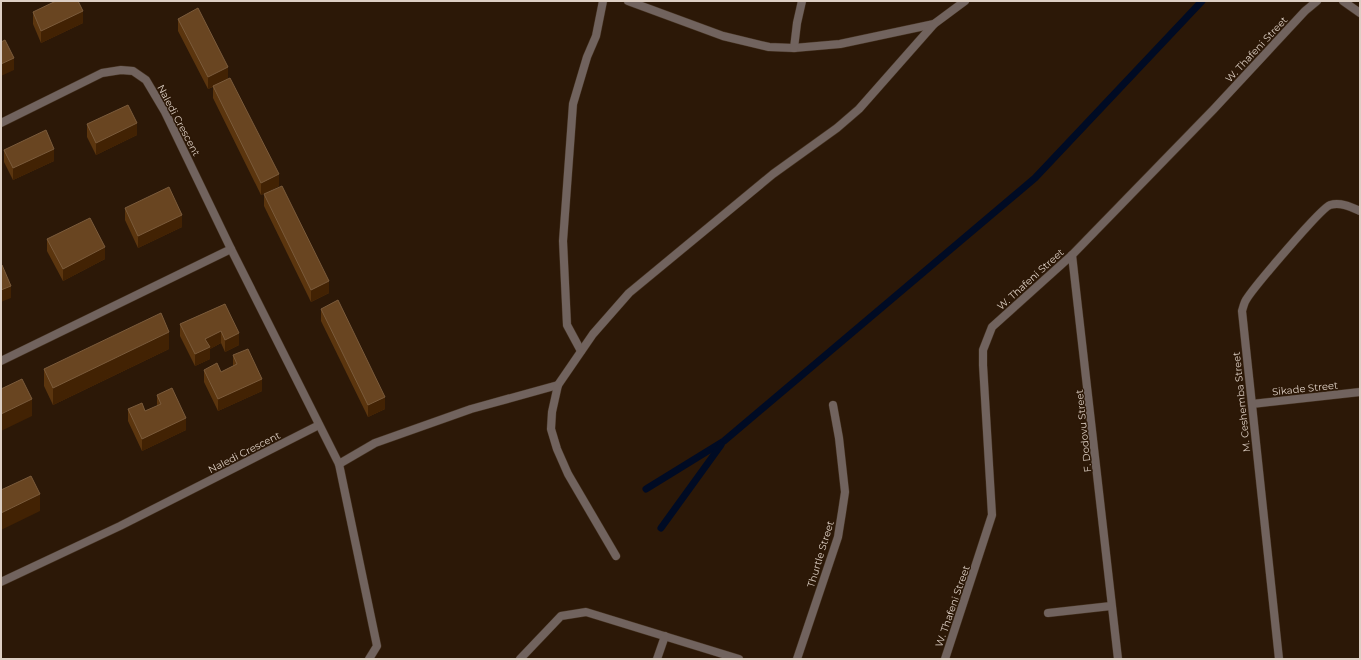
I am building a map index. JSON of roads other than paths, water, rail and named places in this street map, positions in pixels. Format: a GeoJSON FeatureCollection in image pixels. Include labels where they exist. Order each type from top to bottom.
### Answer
{"type":"FeatureCollection","features":[{"type":"Feature","properties":{"kind":"street"},"geometry":{"type":"LineString","coordinates":[[581,352],[567,325],[564,241],[574,104],[587,57],[596,36],[603,1]]}},
{"type":"Feature","properties":{"kind":"street"},"geometry":{"type":"LineString","coordinates":[[628,1],[723,36],[769,47],[794,48],[840,44],[934,24]]}},
{"type":"Feature","properties":{"kind":"street"},"geometry":{"type":"LineString","coordinates":[[794,48],[796,23],[802,1]]}},
{"type":"Feature","properties":{"kind":"street"},"geometry":{"type":"LineString","coordinates":[[616,556],[568,474],[557,449],[552,429],[552,412],[558,385],[610,313],[629,293],[773,174],[837,128],[860,109],[934,24],[965,1]]}},
{"type":"Feature","properties":{"kind":"street","name":"W. Thafeni Street"},"geometry":{"type":"LineString","coordinates":[[945,659],[992,515],[983,350],[992,327],[1072,254],[1213,110],[1305,11],[1317,1]]}},
{"type":"Feature","properties":{"kind":"street"},"geometry":{"type":"LineString","coordinates":[[1343,1],[1360,14]]}},
{"type":"Feature","properties":{"kind":"street","name":"Naledi Crescent"},"geometry":{"type":"LineString","coordinates":[[1,123],[102,73],[121,70],[133,71],[140,74],[146,80],[166,112],[231,249],[319,425],[126,523],[1,582]]}},
{"type":"Feature","properties":{"kind":"street","name":"M. Ceshemba Street"},"geometry":{"type":"LineString","coordinates":[[1279,659],[1242,311],[1246,300],[1316,218],[1329,206],[1339,204],[1360,211]]}},
{"type":"Feature","properties":{"kind":"street"},"geometry":{"type":"LineString","coordinates":[[1,361],[231,249]]}},
{"type":"Feature","properties":{"kind":"street","name":"F. Dodovu Street"},"geometry":{"type":"LineString","coordinates":[[1072,254],[1118,659]]}},
{"type":"Feature","properties":{"kind":"street"},"geometry":{"type":"LineString","coordinates":[[339,464],[375,443],[463,411],[558,385]]}},
{"type":"Feature","properties":{"kind":"street","name":"Sikade Street"},"geometry":{"type":"LineString","coordinates":[[1252,404],[1360,392]]}},
{"type":"Feature","properties":{"kind":"street","name":"Thurtle Street"},"geometry":{"type":"LineString","coordinates":[[797,659],[838,537],[845,492],[840,438],[833,405]]}},
{"type":"Feature","properties":{"kind":"street"},"geometry":{"type":"LineString","coordinates":[[319,425],[339,464],[377,646],[369,659]]}},
{"type":"Feature","properties":{"kind":"street"},"geometry":{"type":"LineString","coordinates":[[1048,613],[1111,606]]}},
{"type":"Feature","properties":{"kind":"street"},"geometry":{"type":"LineString","coordinates":[[520,659],[561,616],[586,612],[740,659]]}},
{"type":"Feature","properties":{"kind":"street"},"geometry":{"type":"LineString","coordinates":[[657,659],[665,636]]}},
{"type":"Feature","properties":{"kind":"waterway"},"geometry":{"type":"LineString","coordinates":[[646,489],[724,441],[1035,178],[1202,1]]}},
{"type":"Feature","properties":{"kind":"waterway"},"geometry":{"type":"LineString","coordinates":[[661,528],[721,445]]}}]}
